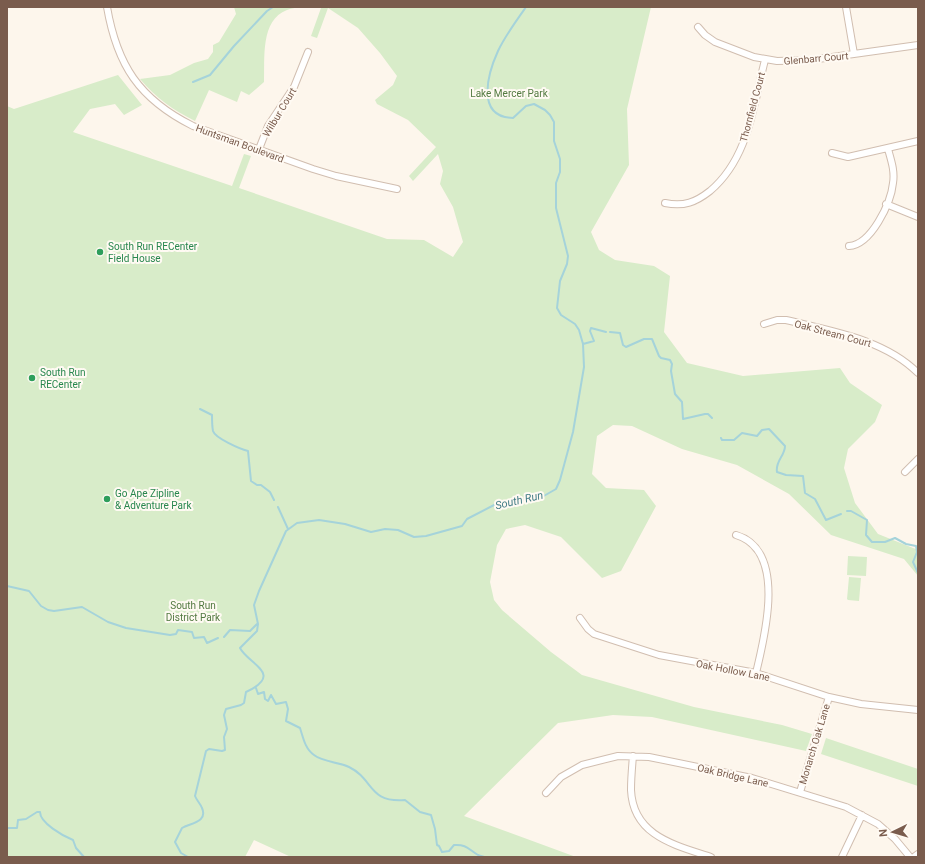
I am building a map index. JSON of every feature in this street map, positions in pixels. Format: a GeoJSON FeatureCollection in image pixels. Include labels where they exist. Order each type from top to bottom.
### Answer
{"type":"FeatureCollection","features":[{"type":"Feature","properties":{"kind":"street","name":"Huntsman Boulevard"},"geometry":{"type":"LineString","coordinates":[[107,7],[115,43],[136,82],[166,111],[193,126],[336,176],[397,189]]}},
{"type":"Feature","properties":{"kind":"street"},"geometry":{"type":"LineString","coordinates":[[846,7],[854,54]]}},
{"type":"Feature","properties":{"kind":"street","name":"Glenbarr Court"},"geometry":{"type":"LineString","coordinates":[[698,27],[712,40],[765,60],[798,62],[918,45]]}},
{"type":"Feature","properties":{"kind":"street","name":"Wilbur Court"},"geometry":{"type":"LineString","coordinates":[[259,149],[268,126],[294,87],[308,52]]}},
{"type":"Feature","properties":{"kind":"street","name":"Thornfield Court"},"geometry":{"type":"LineString","coordinates":[[665,203],[684,205],[694,202],[718,184],[729,171],[738,157],[748,131],[765,60]]}},
{"type":"Feature","properties":{"kind":"street"},"geometry":{"type":"LineString","coordinates":[[832,153],[848,157],[918,141]]}},
{"type":"Feature","properties":{"kind":"street"},"geometry":{"type":"LineString","coordinates":[[849,246],[856,246],[872,231],[886,204],[894,176],[888,149]]}},
{"type":"Feature","properties":{"kind":"street"},"geometry":{"type":"LineString","coordinates":[[886,204],[918,217]]}},
{"type":"Feature","properties":{"kind":"street","name":"Oak Stream Court"},"geometry":{"type":"LineString","coordinates":[[764,324],[777,320],[786,320],[872,343],[902,359],[918,373]]}},
{"type":"Feature","properties":{"kind":"street"},"geometry":{"type":"LineString","coordinates":[[905,472],[918,459]]}},
{"type":"Feature","properties":{"kind":"street"},"geometry":{"type":"LineString","coordinates":[[736,535],[749,541],[758,550],[767,579],[767,620],[756,673]]}},
{"type":"Feature","properties":{"kind":"street","name":"Oak Hollow Lane"},"geometry":{"type":"LineString","coordinates":[[580,618],[594,634],[633,648],[683,661],[756,673],[829,697],[860,704],[918,710]]}},
{"type":"Feature","properties":{"kind":"street","name":"Monarch Oak Lane"},"geometry":{"type":"LineString","coordinates":[[800,792],[829,697]]}},
{"type":"Feature","properties":{"kind":"street"},"geometry":{"type":"LineString","coordinates":[[633,756],[632,798],[635,810],[643,824],[662,839],[711,857]]}},
{"type":"Feature","properties":{"kind":"street","name":"Oak Bridge Lane"},"geometry":{"type":"LineString","coordinates":[[546,793],[561,777],[582,766],[604,759],[633,756],[649,757],[752,778],[846,807],[862,815],[888,832],[910,857]]}},
{"type":"Feature","properties":{"kind":"street"},"geometry":{"type":"LineString","coordinates":[[842,857],[862,815]]}},
{"type":"Feature","properties":{"kind":"street"},"geometry":{"type":"LineString","coordinates":[[914,857],[918,854]]}},
{"type":"Feature","properties":{"kind":"green space","name":"South Run District Park"},"geometry":{"type":"Polygon","coordinates":[[[234,7],[651,7],[627,109],[629,165],[591,232],[599,250],[615,260],[654,266],[670,276],[664,332],[687,363],[743,376],[840,368],[850,383],[882,405],[875,422],[848,449],[844,468],[855,503],[878,534],[918,550],[918,576],[904,559],[831,535],[789,494],[737,465],[682,449],[632,426],[613,425],[597,436],[592,474],[606,488],[644,490],[656,506],[621,571],[602,578],[561,537],[525,525],[506,529],[497,545],[490,582],[494,600],[502,610],[551,652],[582,675],[694,707],[782,725],[812,734],[806,751],[652,717],[613,715],[558,723],[464,816],[576,857],[291,857],[254,840],[245,857],[7,857],[7,106],[14,109],[118,75],[142,105],[124,115],[115,104],[90,109],[73,132],[232,186],[244,154],[251,156],[239,188],[387,239],[424,240],[453,257],[463,242],[453,207],[440,184],[443,171],[438,154],[413,181],[409,176],[436,147],[408,120],[377,104],[375,100],[393,85],[397,76],[380,53],[358,28],[328,8],[317,38],[311,36],[321,8],[295,8],[278,15],[272,22],[268,31],[265,52],[264,82],[249,95],[241,91],[237,102],[209,90],[195,121],[165,103],[140,79],[170,75],[194,63],[208,59],[213,52],[213,45],[219,42],[236,14],[234,7]]]}},
{"type":"Feature","properties":{"kind":"green space"},"geometry":{"type":"Polygon","coordinates":[[[848,556],[867,557],[866,576],[847,575],[848,556]]]}},
{"type":"Feature","properties":{"kind":"green space"},"geometry":{"type":"Polygon","coordinates":[[[849,577],[861,578],[859,601],[847,599],[849,577]]]}},
{"type":"Feature","properties":{"kind":"green space"},"geometry":{"type":"Polygon","coordinates":[[[826,738],[918,769],[918,786],[821,754],[826,738]]]}},
{"type":"Feature","properties":{"kind":"waterway"},"geometry":{"type":"LineString","coordinates":[[193,82],[210,75],[234,46],[267,11],[273,7]]}},
{"type":"Feature","properties":{"kind":"waterway","name":"South Run"},"geometry":{"type":"LineString","coordinates":[[188,857],[181,853],[175,842],[182,828],[198,821],[203,816],[202,808],[195,796],[206,751],[209,749],[225,750],[224,737],[227,729],[224,715],[226,709],[244,703],[246,692],[257,686],[263,680],[261,669],[244,654],[240,648],[257,631],[258,624],[254,605],[286,531],[297,523],[319,520],[345,524],[371,532],[385,529],[398,530],[414,537],[426,536],[462,526],[467,519],[496,504],[542,497],[556,489],[560,480],[573,432],[584,367],[583,344],[579,330],[575,324],[561,315],[557,308],[560,281],[567,264],[568,256],[556,208],[556,183],[560,172],[560,159],[554,141],[554,122],[545,110],[534,104],[526,106],[513,118],[501,116],[493,110],[489,102],[488,92],[488,82],[498,51],[507,34],[526,7]]}},
{"type":"Feature","properties":{"kind":"waterway"},"geometry":{"type":"LineString","coordinates":[[583,344],[594,341],[590,331],[591,328],[606,332]]}},
{"type":"Feature","properties":{"kind":"waterway"},"geometry":{"type":"LineString","coordinates":[[610,332],[620,333],[623,345],[626,347],[644,339],[652,339],[659,356],[670,360],[672,364],[671,371],[675,394],[682,402],[683,419],[705,414],[708,414],[712,418]]}},
{"type":"Feature","properties":{"kind":"waterway"},"geometry":{"type":"LineString","coordinates":[[200,409],[212,415],[213,431],[218,437],[234,446],[248,451],[251,481],[257,485],[261,485],[270,492],[274,500]]}},
{"type":"Feature","properties":{"kind":"waterway"},"geometry":{"type":"LineString","coordinates":[[721,438],[722,440],[734,440],[742,433],[757,436],[762,430],[769,429],[785,446],[785,450],[777,465],[777,472],[786,475],[803,476],[805,493],[815,499],[826,520],[841,514]]}},
{"type":"Feature","properties":{"kind":"waterway"},"geometry":{"type":"LineString","coordinates":[[278,507],[288,529]]}},
{"type":"Feature","properties":{"kind":"waterway"},"geometry":{"type":"LineString","coordinates":[[847,511],[851,511],[867,520],[866,535],[872,542],[885,542],[895,538],[906,544],[916,546],[917,552],[913,562],[918,573]]}},
{"type":"Feature","properties":{"kind":"waterway"},"geometry":{"type":"LineString","coordinates":[[7,586],[29,591],[41,606],[48,610],[54,611],[82,607],[108,622],[126,628],[170,635],[176,634],[178,630],[192,632],[194,638],[204,637],[207,643],[218,638]]}},
{"type":"Feature","properties":{"kind":"waterway"},"geometry":{"type":"LineString","coordinates":[[224,637],[230,630],[250,631],[257,624]]}},
{"type":"Feature","properties":{"kind":"waterway"},"geometry":{"type":"LineString","coordinates":[[256,688],[258,694],[264,692],[265,699],[268,701],[271,695],[276,704],[286,702],[288,709],[286,721],[300,728],[306,746],[314,755],[349,767],[357,772],[372,789],[384,798],[405,800],[420,812],[431,815],[437,845],[442,852],[449,851],[454,845],[458,845],[465,846],[478,855],[484,857]]}},
{"type":"Feature","properties":{"kind":"waterway"},"geometry":{"type":"LineString","coordinates":[[7,828],[17,828],[18,820],[26,819],[37,812],[40,812],[41,816],[48,825],[73,840],[76,848],[84,857]]}},
{"type":"Feature","properties":{"kind":"place","name":"South Run RECenter Field House"},"geometry":{"type":"Point","coordinates":[100,252]}},
{"type":"Feature","properties":{"kind":"place","name":"South Run RECenter"},"geometry":{"type":"Point","coordinates":[32,378]}},
{"type":"Feature","properties":{"kind":"place","name":"Go Ape Zipline & Adventure Park"},"geometry":{"type":"Point","coordinates":[107,499]}},
{"type":"Feature","properties":{"kind":"park label","name":"Lake Mercer Park"},"geometry":{"type":"Point","coordinates":[509,93]}}]}
